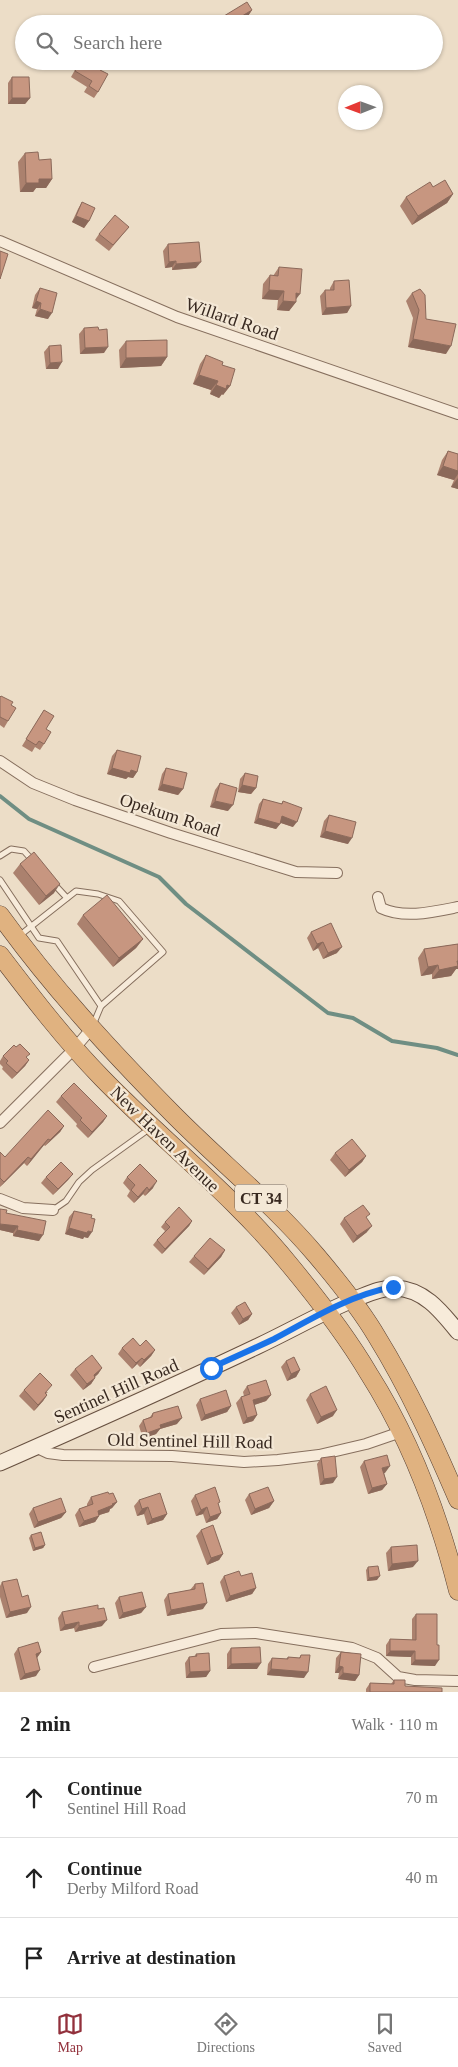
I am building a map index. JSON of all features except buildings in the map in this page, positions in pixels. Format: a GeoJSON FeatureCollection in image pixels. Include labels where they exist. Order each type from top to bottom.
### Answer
{"type":"FeatureCollection","features":[{"type":"Feature","properties":{"kind":"highway","name":"New Haven Avenue"},"geometry":{"type":"LineString","coordinates":[[0,915],[91,1029],[171,1112],[288,1225],[315,1254],[352,1300],[377,1336],[426,1427],[458,1500]]}},
{"type":"Feature","properties":{"kind":"highway","name":"New Haven Avenue"},"geometry":{"type":"LineString","coordinates":[[0,955],[75,1048],[152,1127],[242,1213],[289,1263],[326,1311],[370,1374],[401,1432],[435,1515],[458,1591]]}},
{"type":"Feature","properties":{"kind":"main road","name":"Sentinel Hill Road"},"geometry":{"type":"LineString","coordinates":[[0,1463],[249,1351],[326,1311],[383,1289],[393,1287],[410,1290],[429,1300],[458,1332]]}},
{"type":"Feature","properties":{"kind":"street","name":"Willard Road"},"geometry":{"type":"LineString","coordinates":[[0,241],[177,317],[458,414]]}},
{"type":"Feature","properties":{"kind":"street","name":"Opekum Road"},"geometry":{"type":"LineString","coordinates":[[0,761],[33,783],[75,800],[171,833],[296,872],[337,873]]}},
{"type":"Feature","properties":{"kind":"street"},"geometry":{"type":"LineString","coordinates":[[378,897],[381,908],[393,914],[458,907]]}},
{"type":"Feature","properties":{"kind":"street"},"geometry":{"type":"LineString","coordinates":[[0,1123],[75,1048],[91,1029]]}},
{"type":"Feature","properties":{"kind":"street"},"geometry":{"type":"LineString","coordinates":[[0,1199],[23,1208],[53,1210]]}},
{"type":"Feature","properties":{"kind":"street","name":"Old Sentinel Hill Road"},"geometry":{"type":"LineString","coordinates":[[35,1447],[48,1453],[63,1455],[172,1456],[244,1462],[319,1455],[366,1444],[401,1432]]}},
{"type":"Feature","properties":{"kind":"street"},"geometry":{"type":"LineString","coordinates":[[94,1666],[221,1634],[256,1633],[352,1648],[377,1658],[398,1677],[414,1680],[458,1681]]}},
{"type":"Feature","properties":{"kind":"lane"},"geometry":{"type":"LineString","coordinates":[[0,856],[11,849],[24,851],[36,864]]}},
{"type":"Feature","properties":{"kind":"lane"},"geometry":{"type":"LineString","coordinates":[[48,878],[67,898]]}},
{"type":"Feature","properties":{"kind":"lane"},"geometry":{"type":"LineString","coordinates":[[1,882],[39,938],[58,941],[101,1006]]}},
{"type":"Feature","properties":{"kind":"lane"},"geometry":{"type":"LineString","coordinates":[[17,938],[76,891],[98,894],[119,902],[163,952],[101,1006],[91,1029]]}},
{"type":"Feature","properties":{"kind":"lane"},"geometry":{"type":"LineString","coordinates":[[53,1210],[66,1201],[79,1182],[92,1170],[152,1127]]}},
{"type":"Feature","properties":{"kind":"waterway"},"geometry":{"type":"LineString","coordinates":[[0,796],[29,819],[159,877],[186,904],[328,1013],[353,1018],[392,1041],[437,1048],[458,1055]]}},
{"type":"Feature","properties":{"kind":"route"},"geometry":{"type":"LineString","coordinates":[[211,1368],[271,1340],[326,1311],[370,1293],[393,1287]]}}]}
